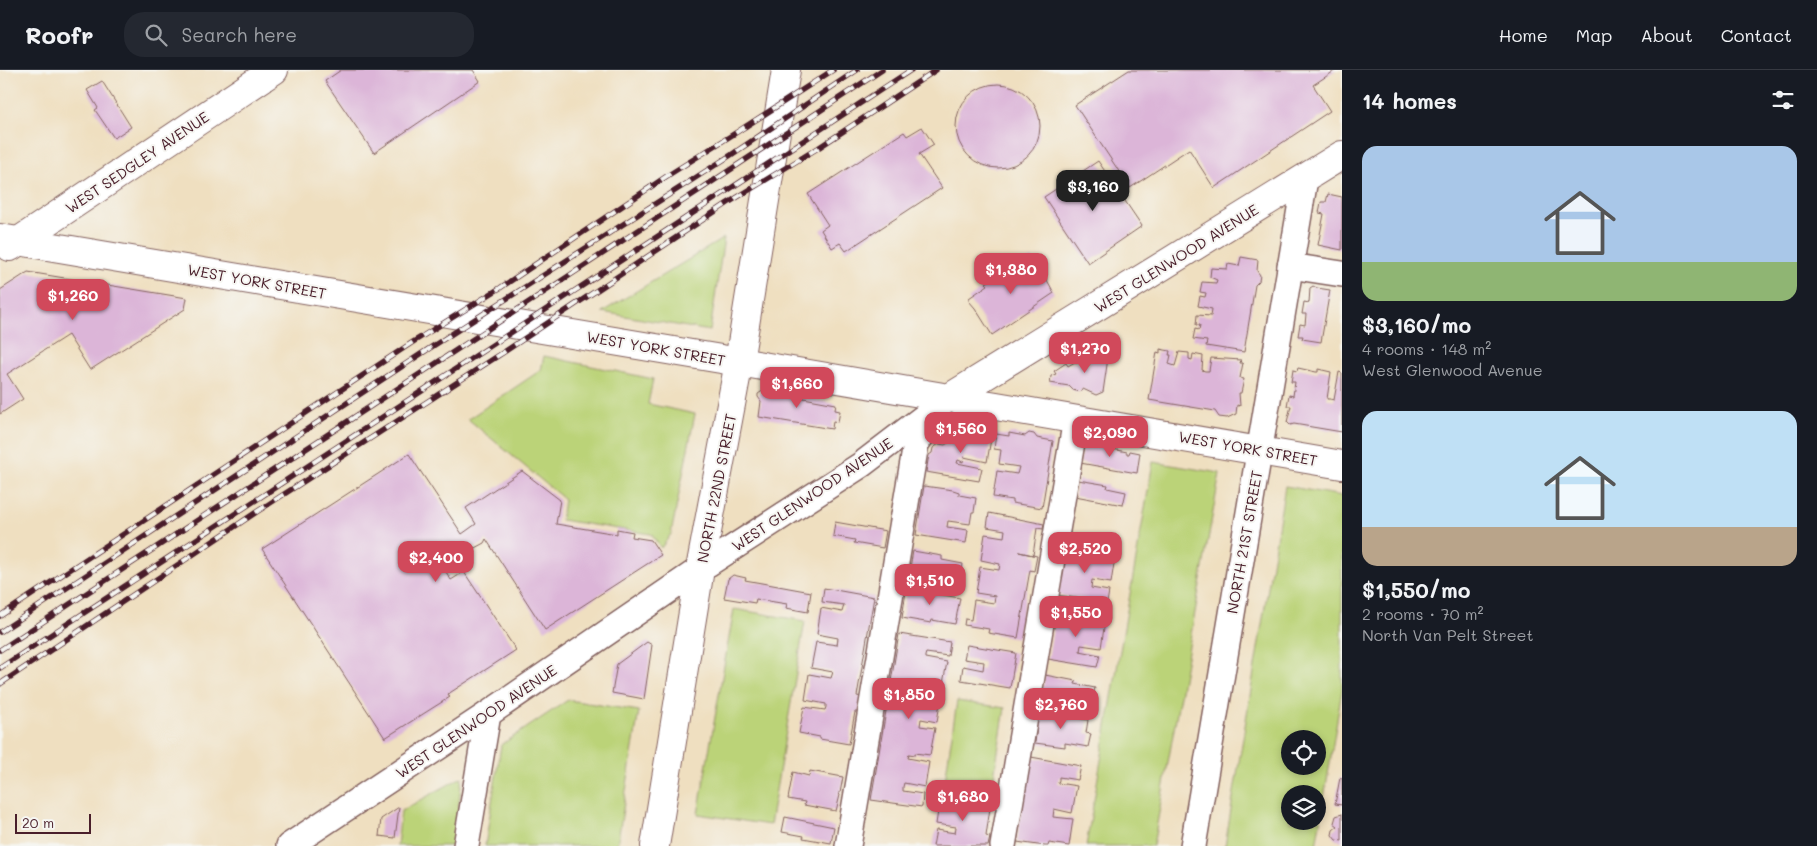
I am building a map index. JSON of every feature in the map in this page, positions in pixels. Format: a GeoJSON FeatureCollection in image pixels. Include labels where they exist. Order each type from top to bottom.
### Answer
{"type":"FeatureCollection","features":[{"type":"Feature","properties":{"kind":"main road","name":"WEST SEDGLEY AVENUE"},"geometry":{"type":"LineString","coordinates":[[6,244],[248,79],[274,70]]}},
{"type":"Feature","properties":{"kind":"main road","name":"NORTH 22ND STREET"},"geometry":{"type":"LineString","coordinates":[[655,846],[700,569],[739,362],[786,70]]}},
{"type":"Feature","properties":{"kind":"main road","name":"WEST GLENWOOD AVENUE"},"geometry":{"type":"LineString","coordinates":[[949,398],[1342,155]]}},
{"type":"Feature","properties":{"kind":"main road","name":"WEST YORK STREET"},"geometry":{"type":"LineString","coordinates":[[6,244],[739,362],[1342,465]]}},
{"type":"Feature","properties":{"kind":"street","name":"NORTH 21ST STREET"},"geometry":{"type":"LineString","coordinates":[[1193,846],[1304,179]]}},
{"type":"Feature","properties":{"kind":"street"},"geometry":{"type":"LineString","coordinates":[[1290,266],[1342,274]]}},
{"type":"Feature","properties":{"kind":"street"},"geometry":{"type":"LineString","coordinates":[[848,846],[916,444],[949,398]]}},
{"type":"Feature","properties":{"kind":"street","name":"WEST GLENWOOD AVENUE"},"geometry":{"type":"LineString","coordinates":[[289,846],[488,714],[700,569],[861,465],[949,398]]}},
{"type":"Feature","properties":{"kind":"street"},"geometry":{"type":"LineString","coordinates":[[1003,846],[1076,419]]}},
{"type":"Feature","properties":{"kind":"street"},"geometry":{"type":"LineString","coordinates":[[466,846],[488,714]]}},
{"type":"Feature","properties":{"kind":"green space"},"geometry":{"type":"Polygon","coordinates":[[[724,238],[710,331],[602,312],[724,238]]]}},
{"type":"Feature","properties":{"kind":"green space"},"geometry":{"type":"Polygon","coordinates":[[[544,356],[653,379],[648,404],[695,414],[671,534],[661,548],[651,534],[561,520],[564,499],[468,419],[541,370],[544,356]]]}},
{"type":"Feature","properties":{"kind":"green space"},"geometry":{"type":"Polygon","coordinates":[[[1153,462],[1220,473],[1153,846],[1086,846],[1153,462]]]}},
{"type":"Feature","properties":{"kind":"green space"},"geometry":{"type":"Polygon","coordinates":[[[1285,486],[1342,496],[1342,690],[1326,786],[1281,785],[1281,830],[1319,830],[1316,846],[1225,846],[1285,486]]]}},
{"type":"Feature","properties":{"kind":"green space"},"geometry":{"type":"Polygon","coordinates":[[[734,609],[805,621],[770,825],[698,814],[734,609]]]}},
{"type":"Feature","properties":{"kind":"green space"},"geometry":{"type":"Polygon","coordinates":[[[568,700],[639,711],[617,846],[485,846],[501,745],[568,700]]]}},
{"type":"Feature","properties":{"kind":"green space"},"geometry":{"type":"Polygon","coordinates":[[[957,701],[1005,708],[990,801],[943,794],[957,701]]]}},
{"type":"Feature","properties":{"kind":"green space"},"geometry":{"type":"Polygon","coordinates":[[[462,777],[454,846],[397,846],[401,811],[462,777]]]}},
{"type":"Feature","properties":{"kind":"building"},"geometry":{"type":"Polygon","coordinates":[[[341,70],[473,70],[480,81],[374,153],[325,81],[341,70]]]}},
{"type":"Feature","properties":{"kind":"building"},"geometry":{"type":"Polygon","coordinates":[[[1129,70],[1336,70],[1313,85],[1330,111],[1214,188],[1189,149],[1130,188],[1075,105],[1129,70]]]}},
{"type":"Feature","properties":{"kind":"building"},"geometry":{"type":"Polygon","coordinates":[[[102,81],[131,127],[114,138],[95,110],[98,108],[87,90],[102,81]]]}},
{"type":"Feature","properties":{"kind":"building"},"geometry":{"type":"Polygon","coordinates":[[[998,84],[1021,91],[1033,103],[1040,126],[1033,149],[1021,161],[998,168],[975,161],[963,149],[956,126],[963,103],[975,91],[998,84]]]}},
{"type":"Feature","properties":{"kind":"building"},"geometry":{"type":"Polygon","coordinates":[[[922,127],[934,145],[919,154],[942,188],[846,251],[840,243],[832,248],[821,230],[828,225],[808,194],[904,132],[907,136],[922,127]]]}},
{"type":"Feature","properties":{"kind":"building"},"geometry":{"type":"Polygon","coordinates":[[[1098,161],[1142,226],[1088,263],[1044,197],[1098,161]]]}},
{"type":"Feature","properties":{"kind":"building"},"geometry":{"type":"Polygon","coordinates":[[[1328,194],[1342,197],[1342,250],[1318,245],[1324,214],[1319,213],[1321,202],[1326,202],[1328,194]]]}},
{"type":"Feature","properties":{"kind":"building"},"geometry":{"type":"Polygon","coordinates":[[[1241,257],[1258,260],[1257,271],[1260,275],[1259,281],[1255,285],[1244,352],[1206,346],[1207,341],[1193,339],[1195,329],[1199,330],[1200,325],[1196,325],[1197,315],[1211,316],[1212,309],[1198,306],[1200,296],[1205,297],[1206,293],[1200,292],[1202,282],[1216,283],[1217,280],[1210,277],[1211,268],[1227,269],[1228,264],[1239,266],[1241,257]]]}},
{"type":"Feature","properties":{"kind":"building"},"geometry":{"type":"Polygon","coordinates":[[[1032,258],[1054,293],[992,335],[969,301],[969,298],[988,285],[986,283],[1010,267],[1012,269],[1032,258]]]}},
{"type":"Feature","properties":{"kind":"building"},"geometry":{"type":"Polygon","coordinates":[[[28,272],[187,298],[185,309],[90,370],[68,335],[7,374],[23,399],[0,414],[0,290],[28,272]]]}},
{"type":"Feature","properties":{"kind":"building"},"geometry":{"type":"Polygon","coordinates":[[[1313,286],[1330,290],[1321,342],[1302,339],[1303,336],[1298,336],[1300,324],[1305,325],[1306,314],[1302,314],[1304,302],[1309,303],[1310,288],[1313,286]]]}},
{"type":"Feature","properties":{"kind":"building"},"geometry":{"type":"Polygon","coordinates":[[[1098,346],[1108,348],[1109,351],[1103,392],[1096,395],[1083,389],[1079,392],[1069,386],[1050,383],[1051,376],[1056,374],[1054,371],[1066,363],[1068,366],[1075,362],[1089,365],[1090,358],[1094,359],[1098,346]]]}},
{"type":"Feature","properties":{"kind":"building"},"geometry":{"type":"Polygon","coordinates":[[[1160,349],[1170,351],[1169,364],[1175,366],[1179,352],[1189,353],[1189,359],[1192,360],[1193,354],[1203,356],[1202,370],[1205,371],[1209,371],[1211,358],[1241,360],[1240,363],[1243,363],[1240,378],[1244,379],[1241,393],[1239,393],[1240,406],[1237,405],[1236,414],[1227,418],[1219,417],[1215,411],[1149,400],[1157,352],[1160,353],[1160,349]]]}},
{"type":"Feature","properties":{"kind":"building"},"geometry":{"type":"Polygon","coordinates":[[[1298,368],[1316,372],[1318,372],[1318,369],[1331,372],[1327,399],[1334,400],[1339,372],[1342,373],[1342,432],[1294,424],[1290,425],[1287,422],[1291,406],[1287,406],[1289,395],[1293,396],[1295,382],[1291,382],[1293,370],[1297,371],[1298,368]]]}},
{"type":"Feature","properties":{"kind":"building"},"geometry":{"type":"Polygon","coordinates":[[[767,388],[771,389],[772,393],[784,395],[785,390],[799,393],[798,397],[836,404],[835,410],[840,411],[838,422],[833,421],[832,429],[759,417],[761,401],[758,394],[767,388]]]}},
{"type":"Feature","properties":{"kind":"building"},"geometry":{"type":"Polygon","coordinates":[[[973,422],[985,425],[984,432],[992,433],[987,462],[964,457],[963,462],[958,460],[957,463],[982,468],[979,481],[926,472],[929,455],[932,453],[933,448],[939,444],[945,445],[973,427],[973,422]]]}},
{"type":"Feature","properties":{"kind":"building"},"geometry":{"type":"Polygon","coordinates":[[[1009,433],[1025,436],[1029,433],[1034,434],[1037,438],[1053,441],[1042,508],[1012,503],[1012,500],[993,497],[997,471],[1017,474],[1019,467],[999,464],[1001,450],[994,449],[996,434],[1009,436],[1009,433]]]}},
{"type":"Feature","properties":{"kind":"building"},"geometry":{"type":"Polygon","coordinates":[[[1083,444],[1100,447],[1104,444],[1110,445],[1112,449],[1127,452],[1127,454],[1130,451],[1140,453],[1137,473],[1080,463],[1083,444]]]}},
{"type":"Feature","properties":{"kind":"building"},"geometry":{"type":"Polygon","coordinates":[[[409,454],[462,534],[476,524],[466,508],[522,471],[560,500],[556,524],[617,534],[617,529],[633,532],[632,537],[651,540],[661,555],[545,630],[486,539],[484,543],[469,551],[465,545],[447,556],[442,549],[435,554],[451,580],[464,572],[516,650],[448,694],[450,697],[385,738],[262,549],[409,454]]]}},
{"type":"Feature","properties":{"kind":"building"},"geometry":{"type":"Polygon","coordinates":[[[1078,480],[1108,485],[1107,488],[1126,492],[1123,505],[1075,496],[1078,480]]]}},
{"type":"Feature","properties":{"kind":"building"},"geometry":{"type":"Polygon","coordinates":[[[924,486],[953,490],[959,492],[959,495],[976,498],[970,524],[948,521],[947,527],[968,530],[966,543],[916,535],[924,486]]]}},
{"type":"Feature","properties":{"kind":"building"},"geometry":{"type":"Polygon","coordinates":[[[989,513],[1044,524],[1043,529],[1037,528],[1033,555],[1019,552],[1037,556],[1034,571],[1030,570],[1018,638],[988,633],[989,629],[964,625],[965,619],[971,620],[974,600],[994,603],[995,596],[976,593],[980,567],[999,570],[1000,564],[981,560],[985,534],[1004,537],[1005,530],[987,527],[989,513]]]}},
{"type":"Feature","properties":{"kind":"building"},"geometry":{"type":"Polygon","coordinates":[[[835,522],[886,531],[883,548],[854,543],[855,540],[833,536],[835,522]]]}},
{"type":"Feature","properties":{"kind":"building"},"geometry":{"type":"Polygon","coordinates":[[[1066,545],[1097,550],[1096,554],[1115,557],[1111,583],[1092,580],[1091,588],[1109,591],[1107,603],[1058,595],[1066,545]]]}},
{"type":"Feature","properties":{"kind":"building"},"geometry":{"type":"Polygon","coordinates":[[[913,551],[942,556],[942,560],[963,564],[961,577],[910,568],[913,551]]]}},
{"type":"Feature","properties":{"kind":"building"},"geometry":{"type":"Polygon","coordinates":[[[733,575],[746,578],[745,580],[811,592],[808,612],[786,608],[787,604],[756,599],[755,603],[724,598],[728,579],[733,575]]]}},
{"type":"Feature","properties":{"kind":"building"},"geometry":{"type":"Polygon","coordinates":[[[907,585],[937,590],[936,594],[960,598],[955,624],[932,620],[931,623],[902,618],[907,585]]]}},
{"type":"Feature","properties":{"kind":"building"},"geometry":{"type":"Polygon","coordinates":[[[824,588],[874,597],[857,696],[862,697],[859,712],[855,712],[849,744],[799,733],[804,707],[825,710],[826,707],[826,704],[805,700],[809,674],[831,678],[833,672],[811,668],[816,642],[837,645],[838,638],[817,634],[821,608],[842,612],[844,605],[822,602],[824,588]]]}},
{"type":"Feature","properties":{"kind":"building"},"geometry":{"type":"Polygon","coordinates":[[[1056,610],[1086,615],[1086,618],[1105,621],[1101,648],[1081,645],[1080,651],[1100,655],[1097,667],[1048,659],[1056,610]]]}},
{"type":"Feature","properties":{"kind":"building"},"geometry":{"type":"Polygon","coordinates":[[[899,634],[950,642],[948,656],[926,653],[925,656],[925,658],[947,662],[942,689],[927,687],[926,693],[941,696],[937,722],[921,719],[920,726],[935,728],[930,755],[915,753],[915,755],[909,754],[908,758],[929,762],[925,787],[904,783],[903,787],[903,791],[923,794],[922,807],[871,800],[899,634]]]}},
{"type":"Feature","properties":{"kind":"building"},"geometry":{"type":"Polygon","coordinates":[[[647,642],[652,645],[644,699],[612,693],[617,664],[647,642]]]}},
{"type":"Feature","properties":{"kind":"building"},"geometry":{"type":"Polygon","coordinates":[[[967,645],[1016,653],[1010,688],[961,680],[963,666],[983,670],[984,662],[964,659],[967,645]]]}},
{"type":"Feature","properties":{"kind":"building"},"geometry":{"type":"Polygon","coordinates":[[[1045,675],[1076,681],[1075,684],[1095,688],[1092,700],[1042,692],[1045,675]]]}},
{"type":"Feature","properties":{"kind":"building"},"geometry":{"type":"Polygon","coordinates":[[[1039,709],[1070,714],[1070,717],[1088,720],[1086,733],[1091,734],[1088,747],[1065,743],[1065,747],[1035,743],[1039,709]]]}},
{"type":"Feature","properties":{"kind":"building"},"geometry":{"type":"Polygon","coordinates":[[[1031,757],[1081,766],[1078,780],[1059,777],[1058,783],[1077,786],[1072,813],[1054,809],[1053,817],[1073,819],[1069,846],[1049,843],[1048,846],[1045,846],[1017,842],[1022,808],[1020,808],[1031,757]]]}},
{"type":"Feature","properties":{"kind":"building"},"geometry":{"type":"Polygon","coordinates":[[[810,771],[843,777],[840,793],[838,793],[840,795],[836,811],[804,805],[805,802],[788,799],[793,772],[809,776],[810,771]]]}},
{"type":"Feature","properties":{"kind":"building"},"geometry":{"type":"Polygon","coordinates":[[[1340,778],[1342,778],[1342,805],[1335,804],[1340,778]]]}},
{"type":"Feature","properties":{"kind":"building"},"geometry":{"type":"Polygon","coordinates":[[[961,796],[991,801],[986,836],[990,837],[988,846],[933,846],[936,830],[955,833],[956,827],[936,824],[940,798],[960,801],[961,796]]]}},
{"type":"Feature","properties":{"kind":"building"},"geometry":{"type":"Polygon","coordinates":[[[399,807],[395,838],[379,836],[381,819],[399,807]]]}},
{"type":"Feature","properties":{"kind":"building"},"geometry":{"type":"Polygon","coordinates":[[[1342,814],[1342,841],[1336,840],[1332,835],[1333,830],[1338,826],[1334,823],[1336,816],[1342,814]]]}},
{"type":"Feature","properties":{"kind":"building"},"geometry":{"type":"Polygon","coordinates":[[[785,817],[834,827],[831,843],[782,832],[785,817]]]}},
{"type":"Feature","properties":{"kind":"railway"},"geometry":{"type":"LineString","coordinates":[[0,616],[413,342],[500,288],[670,174],[833,70]]}},
{"type":"Feature","properties":{"kind":"railway"},"geometry":{"type":"LineString","coordinates":[[0,632],[433,346],[731,155],[857,70]]}},
{"type":"Feature","properties":{"kind":"railway"},"geometry":{"type":"LineString","coordinates":[[0,650],[882,70]]}},
{"type":"Feature","properties":{"kind":"railway"},"geometry":{"type":"LineString","coordinates":[[0,668],[911,70]]}},
{"type":"Feature","properties":{"kind":"railway"},"geometry":{"type":"LineString","coordinates":[[0,684],[258,511],[504,352],[728,203],[818,148],[936,70]]}}]}
